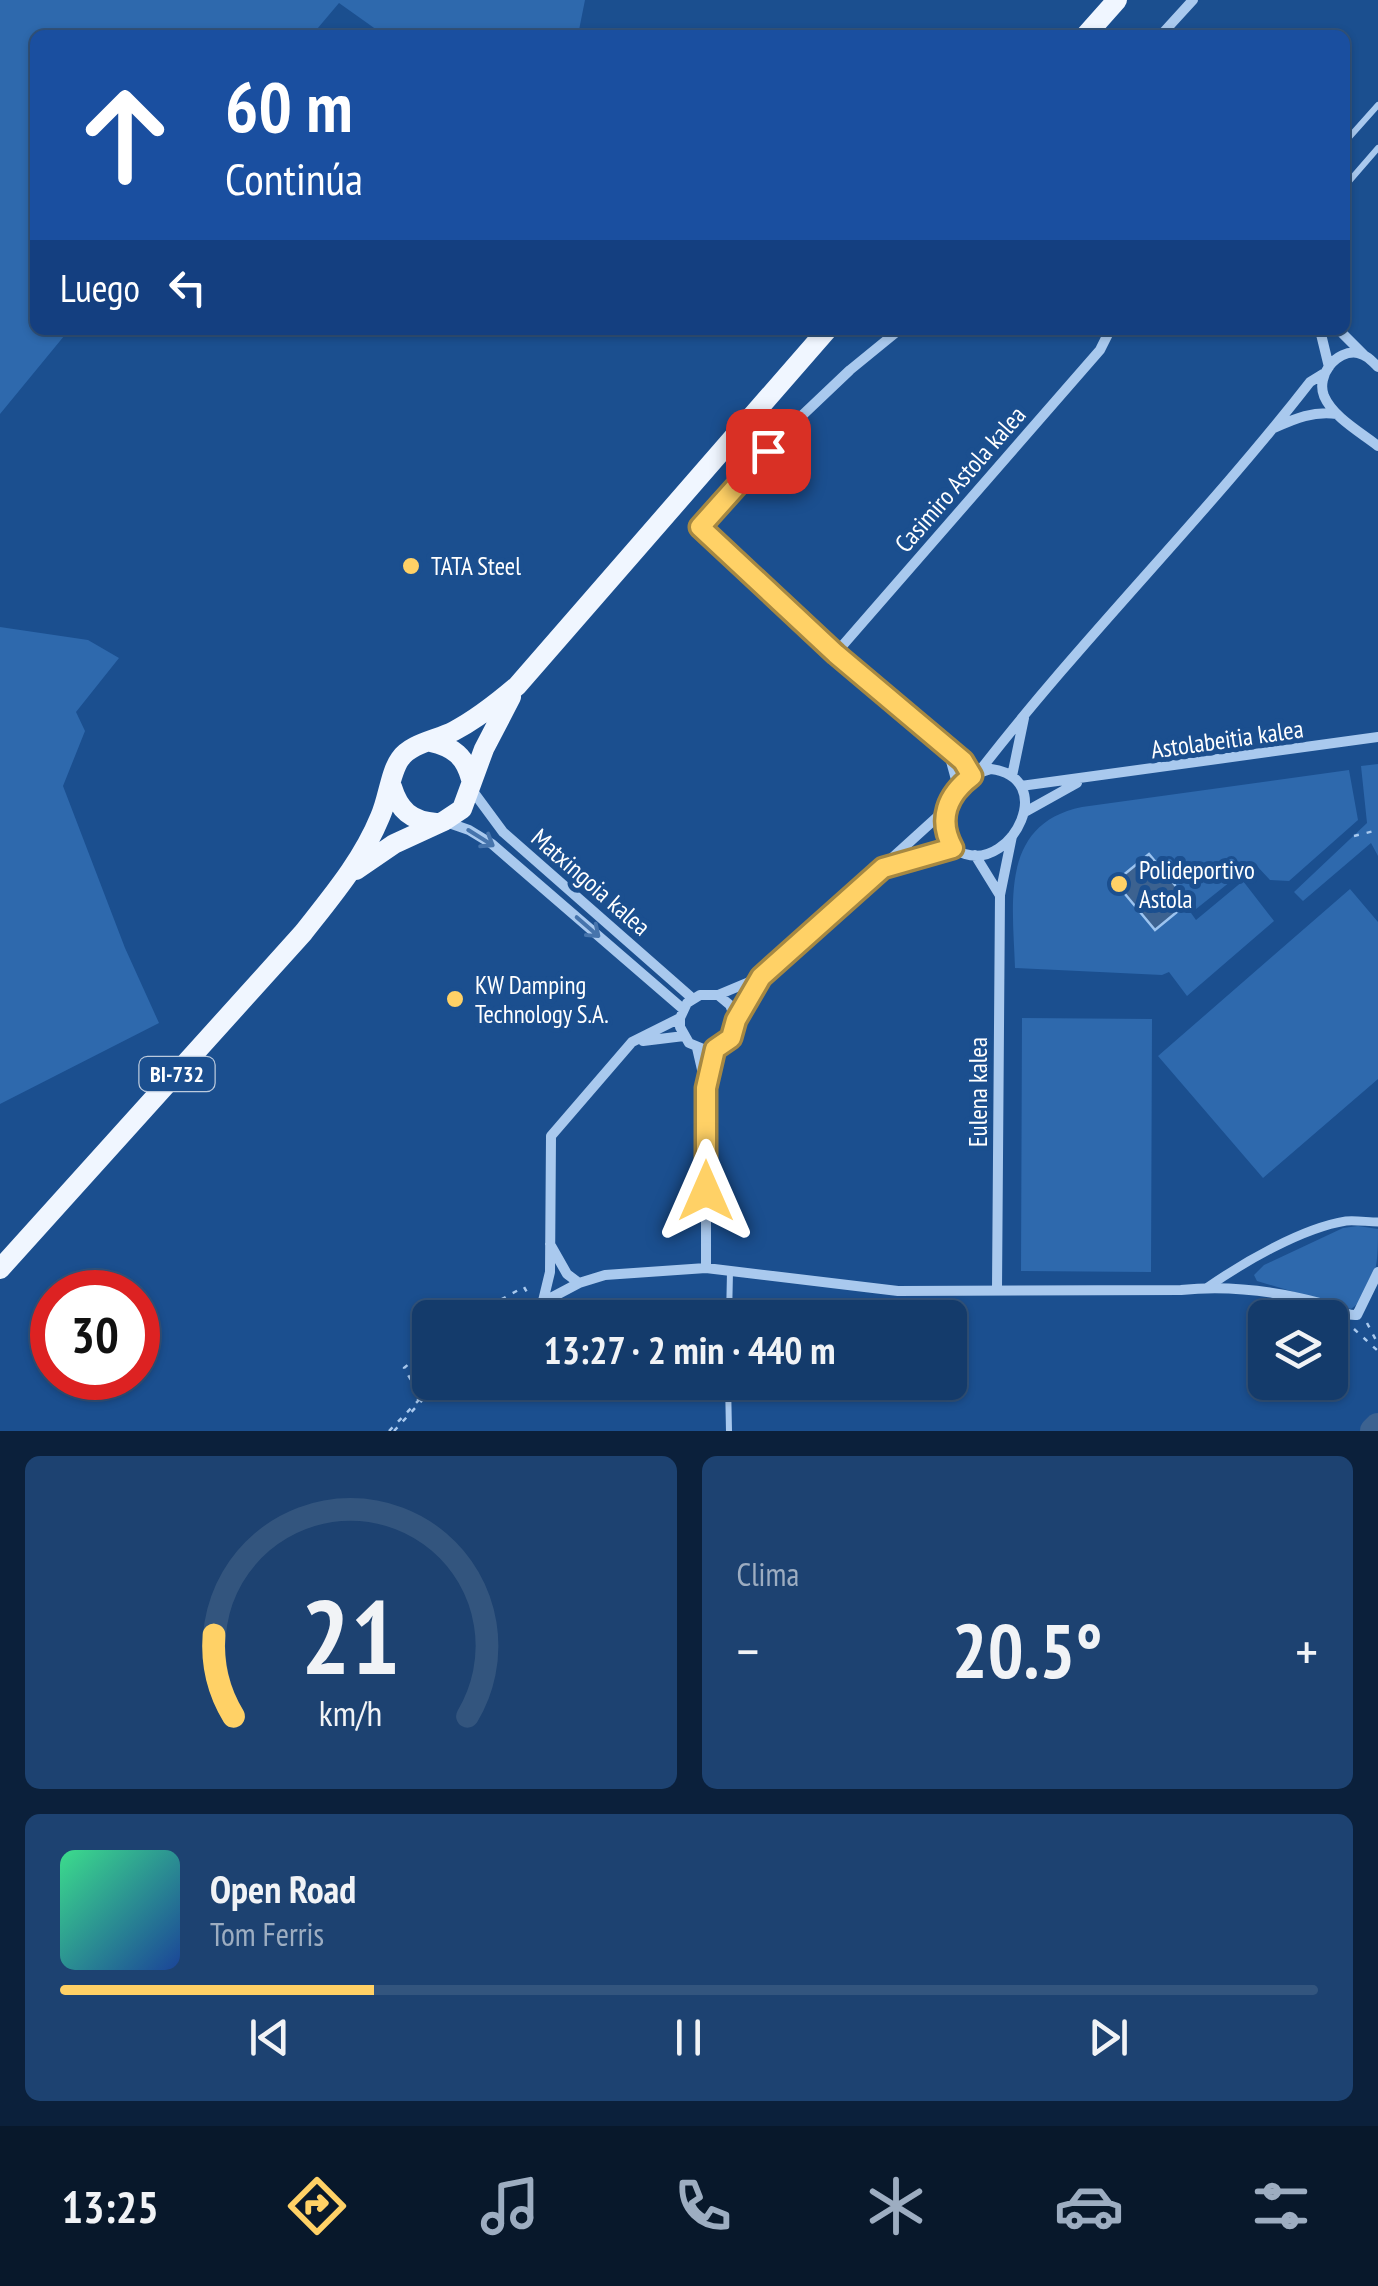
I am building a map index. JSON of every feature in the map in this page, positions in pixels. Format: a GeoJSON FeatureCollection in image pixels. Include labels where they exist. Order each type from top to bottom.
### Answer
{"type":"FeatureCollection","features":[{"type":"Feature","properties":{"kind":"main road"},"geometry":{"type":"LineString","coordinates":[[1090,30],[1117,0]]}},
{"type":"Feature","properties":{"kind":"main road","name":"BI-732"},"geometry":{"type":"LineString","coordinates":[[0,1270],[302,933],[349,875],[366,847],[402,756],[476,718],[517,686],[823,335]]}},
{"type":"Feature","properties":{"kind":"main road","name":"BI-732"},"geometry":{"type":"LineString","coordinates":[[349,875],[394,844],[462,808],[484,748],[517,686]]}},
{"type":"Feature","properties":{"kind":"main road"},"geometry":{"type":"LineString","coordinates":[[430,742],[447,746],[460,755],[471,784]]}},
{"type":"Feature","properties":{"kind":"main road"},"geometry":{"type":"LineString","coordinates":[[392,787],[397,803],[409,815],[440,822]]}},
{"type":"Feature","properties":{"kind":"street"},"geometry":{"type":"LineString","coordinates":[[1166,30],[1193,0]]}},
{"type":"Feature","properties":{"kind":"street"},"geometry":{"type":"LineString","coordinates":[[894,335],[791,426],[700,527],[836,654],[975,774]]}},
{"type":"Feature","properties":{"kind":"street","name":"Casimiro Astola kalea"},"geometry":{"type":"LineString","coordinates":[[836,654],[1100,350],[1108,335]]}},
{"type":"Feature","properties":{"kind":"street"},"geometry":{"type":"LineString","coordinates":[[1321,335],[1326,371],[1324,396],[1337,414],[1378,446]]}},
{"type":"Feature","properties":{"kind":"street"},"geometry":{"type":"LineString","coordinates":[[1344,335],[1378,367]]}},
{"type":"Feature","properties":{"kind":"street"},"geometry":{"type":"LineString","coordinates":[[953,848],[943,822],[958,786],[975,774],[1024,712],[1221,491],[1310,382],[1347,353],[1365,356]]}},
{"type":"Feature","properties":{"kind":"street"},"geometry":{"type":"LineString","coordinates":[[1273,428],[1301,416],[1337,414]]}},
{"type":"Feature","properties":{"kind":"street"},"geometry":{"type":"LineString","coordinates":[[1012,776],[1024,712]]}},
{"type":"Feature","properties":{"kind":"street","name":"Astolabeitia kalea"},"geometry":{"type":"LineString","coordinates":[[1021,786],[1378,737]]}},
{"type":"Feature","properties":{"kind":"street"},"geometry":{"type":"LineString","coordinates":[[948,749],[958,786]]}},
{"type":"Feature","properties":{"kind":"street"},"geometry":{"type":"LineString","coordinates":[[975,774],[991,770],[1012,776],[1021,786],[1025,812],[1001,847],[975,856]]}},
{"type":"Feature","properties":{"kind":"street","name":"Astolabeitia kalea"},"geometry":{"type":"LineString","coordinates":[[1025,812],[1083,780]]}},
{"type":"Feature","properties":{"kind":"street","name":"Matxingoia kalea"},"geometry":{"type":"LineString","coordinates":[[471,784],[504,832],[692,998]]}},
{"type":"Feature","properties":{"kind":"street"},"geometry":{"type":"LineString","coordinates":[[540,1300],[550,1272],[551,1136],[632,1042],[682,1013],[692,998],[700,994],[718,996],[761,977],[946,808]]}},
{"type":"Feature","properties":{"kind":"street","name":"Matxingoia kalea"},"geometry":{"type":"LineString","coordinates":[[440,822],[469,830],[492,844],[682,1013]]}},
{"type":"Feature","properties":{"kind":"street","name":"Eulena kalea"},"geometry":{"type":"LineString","coordinates":[[997,1289],[1000,895],[1012,836]]}},
{"type":"Feature","properties":{"kind":"street"},"geometry":{"type":"LineString","coordinates":[[883,868],[953,848],[975,856],[1000,895]]}},
{"type":"Feature","properties":{"kind":"street"},"geometry":{"type":"LineString","coordinates":[[697,1048],[715,1049],[731,1038],[736,1020],[761,977]]}},
{"type":"Feature","properties":{"kind":"street"},"geometry":{"type":"LineString","coordinates":[[718,996],[730,1005],[736,1020]]}},
{"type":"Feature","properties":{"kind":"street"},"geometry":{"type":"LineString","coordinates":[[682,1013],[684,1036],[697,1048],[706,1088],[706,1268]]}},
{"type":"Feature","properties":{"kind":"street"},"geometry":{"type":"LineString","coordinates":[[632,1042],[684,1036]]}},
{"type":"Feature","properties":{"kind":"street"},"geometry":{"type":"LineString","coordinates":[[706,1088],[715,1049]]}},
{"type":"Feature","properties":{"kind":"street"},"geometry":{"type":"LineString","coordinates":[[1208,1287],[1240,1265],[1306,1235],[1346,1221],[1378,1222]]}},
{"type":"Feature","properties":{"kind":"street"},"geometry":{"type":"LineString","coordinates":[[549,1244],[567,1274],[579,1283]]}},
{"type":"Feature","properties":{"kind":"street"},"geometry":{"type":"LineString","coordinates":[[547,1300],[579,1283],[624,1272],[706,1268],[898,1291],[1208,1287],[1266,1292],[1324,1304],[1350,1316],[1357,1315],[1364,1306],[1378,1272]]}},
{"type":"Feature","properties":{"kind":"lane"},"geometry":{"type":"LineString","coordinates":[[1350,136],[1378,105]]}},
{"type":"Feature","properties":{"kind":"lane"},"geometry":{"type":"LineString","coordinates":[[1350,180],[1378,148]]}},
{"type":"Feature","properties":{"kind":"lane"},"geometry":{"type":"LineString","coordinates":[[729,1300],[730,1271]]}},
{"type":"Feature","properties":{"kind":"lane"},"geometry":{"type":"LineString","coordinates":[[728,1400],[728,1431]]}},
{"type":"Feature","properties":{"kind":"path"},"geometry":{"type":"LineString","coordinates":[[1354,836],[1378,830]]}},
{"type":"Feature","properties":{"kind":"path"},"geometry":{"type":"LineString","coordinates":[[500,1300],[524,1287],[535,1300]]}},
{"type":"Feature","properties":{"kind":"path"},"geometry":{"type":"LineString","coordinates":[[1366,1322],[1378,1344]]}},
{"type":"Feature","properties":{"kind":"path"},"geometry":{"type":"LineString","coordinates":[[412,1361],[404,1368],[412,1382]]}},
{"type":"Feature","properties":{"kind":"path"},"geometry":{"type":"LineString","coordinates":[[392,1431],[418,1400]]}},
{"type":"Feature","properties":{"kind":"path"},"geometry":{"type":"LineString","coordinates":[[392,1431],[423,1400]]}},
{"type":"Feature","properties":{"kind":"shaded area"},"geometry":{"type":"Polygon","coordinates":[[[0,0],[585,0],[579,30],[377,30],[339,3],[316,30],[30,30],[30,335],[65,335],[0,414],[0,0]]]}},
{"type":"Feature","properties":{"kind":"shaded area"},"geometry":{"type":"Polygon","coordinates":[[[0,627],[88,640],[119,658],[76,712],[85,731],[63,786],[125,948],[159,1023],[0,1104],[0,627]]]}},
{"type":"Feature","properties":{"kind":"shaded area"},"geometry":{"type":"Polygon","coordinates":[[[1378,764],[1378,856],[1371,843],[1303,901],[1294,892],[1367,823],[1361,766],[1378,764]]]}},
{"type":"Feature","properties":{"kind":"shaded area","name":"Polideportivo Astola"},"geometry":{"type":"Polygon","coordinates":[[[1349,770],[1358,820],[1289,881],[1270,880],[1256,865],[1250,866],[1191,913],[1196,920],[1243,881],[1274,921],[1187,996],[1169,972],[1162,975],[1015,968],[1013,893],[1017,870],[1036,830],[1055,816],[1082,807],[1349,770]]]}},
{"type":"Feature","properties":{"kind":"shaded area"},"geometry":{"type":"Polygon","coordinates":[[[1149,854],[1189,902],[1155,930],[1115,882],[1149,854]]]}},
{"type":"Feature","properties":{"kind":"shaded area"},"geometry":{"type":"Polygon","coordinates":[[[1350,889],[1378,922],[1378,1079],[1263,1178],[1158,1056],[1350,889]]]}},
{"type":"Feature","properties":{"kind":"shaded area"},"geometry":{"type":"Polygon","coordinates":[[[1022,1018],[1152,1019],[1151,1272],[1021,1271],[1022,1018]]]}},
{"type":"Feature","properties":{"kind":"shaded area"},"geometry":{"type":"Polygon","coordinates":[[[1343,1228],[1378,1229],[1375,1273],[1367,1293],[1351,1309],[1348,1300],[1321,1300],[1257,1281],[1254,1275],[1264,1265],[1343,1228]]]}},
{"type":"Feature","properties":{"kind":"waterway"},"geometry":{"type":"LineString","coordinates":[[1374,1431],[1378,1427]]}},
{"type":"Feature","properties":{"kind":"place","name":"TATA Steel"},"geometry":{"type":"Point","coordinates":[411,566]}},
{"type":"Feature","properties":{"kind":"place","name":"Polideportivo Astola"},"geometry":{"type":"Point","coordinates":[1119,884]}},
{"type":"Feature","properties":{"kind":"place","name":"KW Damping Technology S.A."},"geometry":{"type":"Point","coordinates":[455,999]}},
{"type":"Feature","properties":{"kind":"route"},"geometry":{"type":"LineString","coordinates":[[706,1191],[706,1088],[715,1049],[731,1038],[736,1020],[761,977],[883,868],[953,848],[945,834],[946,808],[958,786],[972,776],[963,761],[836,654],[700,527],[768,451]]}}]}
